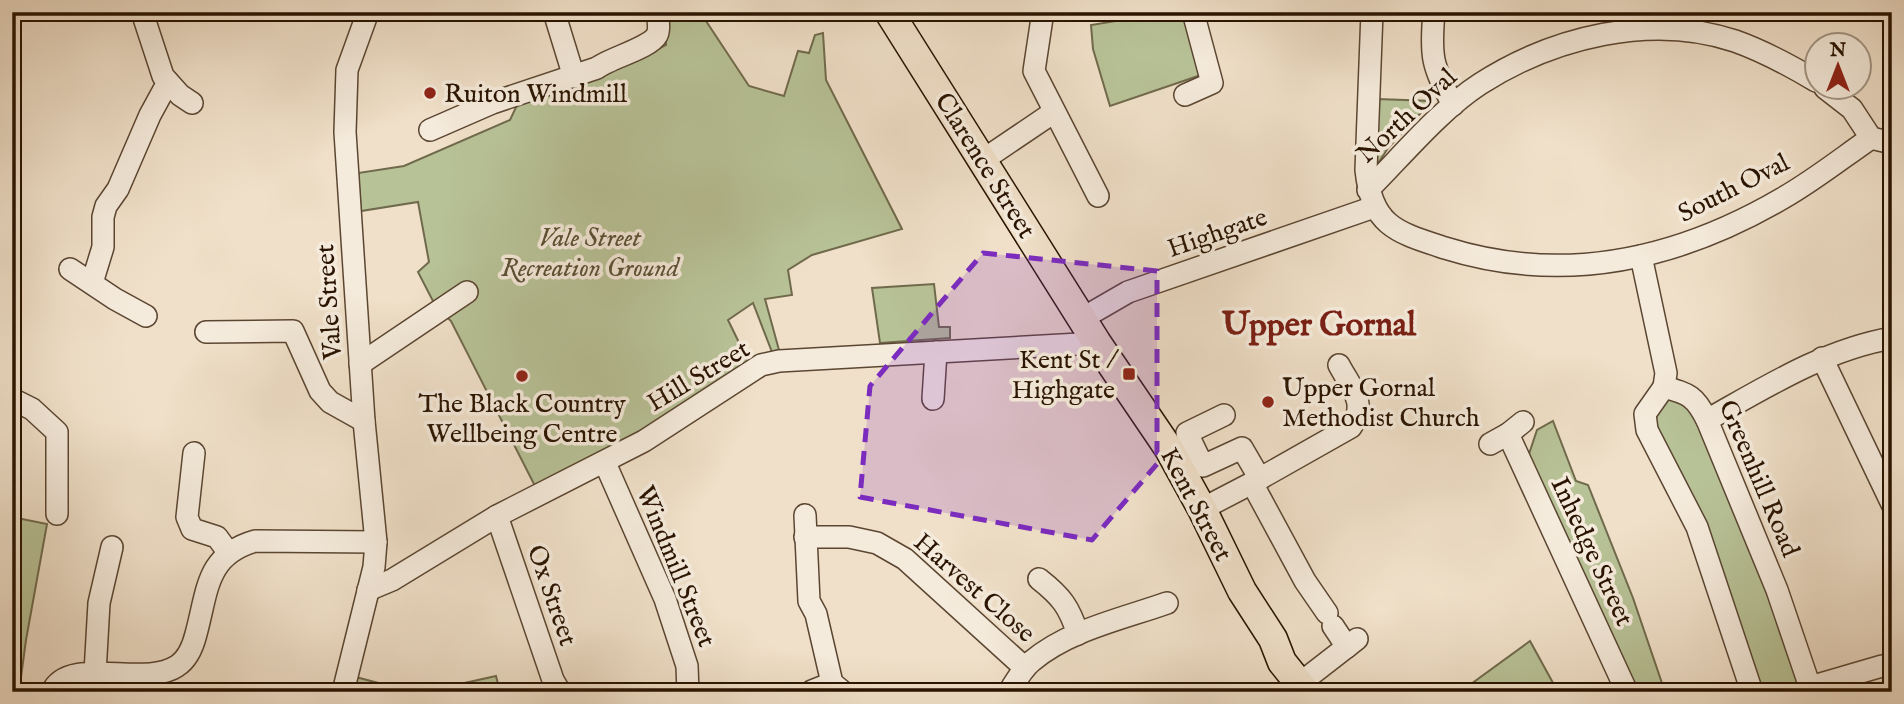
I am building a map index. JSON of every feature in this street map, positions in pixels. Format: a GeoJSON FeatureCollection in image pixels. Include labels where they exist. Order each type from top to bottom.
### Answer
{"type":"FeatureCollection","features":[{"type":"Feature","properties":{"kind":"main road","name":"Clarence Street"},"geometry":{"type":"LineString","coordinates":[[889,12],[1083,318]]}},
{"type":"Feature","properties":{"kind":"main road","name":"Kent Street"},"geometry":{"type":"LineString","coordinates":[[1083,318],[1169,449],[1242,591],[1273,639],[1297,689]]}},
{"type":"Feature","properties":{"kind":"street"},"geometry":{"type":"LineString","coordinates":[[142,12],[163,76],[191,103]]}},
{"type":"Feature","properties":{"kind":"street","name":"Vale Street"},"geometry":{"type":"LineString","coordinates":[[343,692],[374,567],[376,541],[364,421],[345,132],[347,70],[368,12]]}},
{"type":"Feature","properties":{"kind":"street"},"geometry":{"type":"LineString","coordinates":[[554,12],[575,77]]}},
{"type":"Feature","properties":{"kind":"street"},"geometry":{"type":"LineString","coordinates":[[430,130],[492,103],[575,77],[652,41],[657,35],[657,12]]}},
{"type":"Feature","properties":{"kind":"street"},"geometry":{"type":"LineString","coordinates":[[1185,95],[1212,83],[1194,12]]}},
{"type":"Feature","properties":{"kind":"street"},"geometry":{"type":"LineString","coordinates":[[1371,199],[1366,170],[1372,12]]}},
{"type":"Feature","properties":{"kind":"street"},"geometry":{"type":"LineString","coordinates":[[1434,12],[1431,47],[1436,72],[1453,106]]}},
{"type":"Feature","properties":{"kind":"street"},"geometry":{"type":"LineString","coordinates":[[1042,18],[1034,71],[1098,196]]}},
{"type":"Feature","properties":{"kind":"street","name":"North Oval"},"geometry":{"type":"LineString","coordinates":[[1371,199],[1453,106],[1480,84],[1559,45],[1604,33],[1656,30],[1693,33],[1732,40],[1756,49],[1802,74]]}},
{"type":"Feature","properties":{"kind":"street"},"geometry":{"type":"LineString","coordinates":[[92,282],[103,247],[103,217],[106,206],[118,189],[150,115],[168,82]]}},
{"type":"Feature","properties":{"kind":"street"},"geometry":{"type":"LineString","coordinates":[[1843,102],[1852,109],[1871,138],[1892,143]]}},
{"type":"Feature","properties":{"kind":"street"},"geometry":{"type":"LineString","coordinates":[[983,160],[1054,112]]}},
{"type":"Feature","properties":{"kind":"street","name":"South Oval"},"geometry":{"type":"LineString","coordinates":[[1371,199],[1381,217],[1400,231],[1462,253],[1545,266],[1575,266],[1641,256],[1709,236],[1783,198],[1871,138]]}},
{"type":"Feature","properties":{"kind":"street","name":"Highgate"},"geometry":{"type":"LineString","coordinates":[[1083,318],[1128,292],[1371,199]]}},
{"type":"Feature","properties":{"kind":"street"},"geometry":{"type":"LineString","coordinates":[[1641,256],[1666,373],[1664,387],[1645,414],[1647,430],[1696,527],[1752,692]]}},
{"type":"Feature","properties":{"kind":"street"},"geometry":{"type":"LineString","coordinates":[[70,269],[114,299],[146,316]]}},
{"type":"Feature","properties":{"kind":"street"},"geometry":{"type":"LineString","coordinates":[[360,364],[467,292]]}},
{"type":"Feature","properties":{"kind":"street"},"geometry":{"type":"LineString","coordinates":[[206,332],[293,331],[320,391],[330,402],[364,421]]}},
{"type":"Feature","properties":{"kind":"street"},"geometry":{"type":"LineString","coordinates":[[1707,420],[1822,358],[1892,338]]}},
{"type":"Feature","properties":{"kind":"street","name":"Hill Street"},"geometry":{"type":"LineString","coordinates":[[368,590],[392,579],[497,516],[644,442],[761,365],[1097,343]]}},
{"type":"Feature","properties":{"kind":"street"},"geometry":{"type":"LineString","coordinates":[[933,400],[936,352]]}},
{"type":"Feature","properties":{"kind":"street"},"geometry":{"type":"LineString","coordinates":[[1822,358],[1892,504]]}},
{"type":"Feature","properties":{"kind":"street"},"geometry":{"type":"LineString","coordinates":[[1202,509],[1351,427],[1359,415],[1359,403],[1339,365]]}},
{"type":"Feature","properties":{"kind":"street","name":"Greenhill Road"},"geometry":{"type":"LineString","coordinates":[[1664,387],[1696,399],[1707,420],[1777,590],[1810,689],[1882,666]]}},
{"type":"Feature","properties":{"kind":"street"},"geometry":{"type":"LineString","coordinates":[[12,399],[32,409],[57,432],[57,514]]}},
{"type":"Feature","properties":{"kind":"street"},"geometry":{"type":"LineString","coordinates":[[1224,415],[1188,433],[1203,466],[1242,448],[1305,581],[1330,619],[1352,643],[1297,689]]}},
{"type":"Feature","properties":{"kind":"street","name":"Inhedge Street"},"geometry":{"type":"LineString","coordinates":[[1507,433],[1627,692]]}},
{"type":"Feature","properties":{"kind":"street"},"geometry":{"type":"LineString","coordinates":[[194,453],[187,517],[191,529],[217,537],[228,552]]}},
{"type":"Feature","properties":{"kind":"street","name":"Windmill Street"},"geometry":{"type":"LineString","coordinates":[[605,463],[665,599],[687,666],[688,692]]}},
{"type":"Feature","properties":{"kind":"street"},"geometry":{"type":"LineString","coordinates":[[805,515],[809,601],[816,614],[823,645],[838,687],[812,691]]}},
{"type":"Feature","properties":{"kind":"street","name":"Ox Street"},"geometry":{"type":"LineString","coordinates":[[497,516],[553,680],[560,692]]}},
{"type":"Feature","properties":{"kind":"street","name":"Harvest Close"},"geometry":{"type":"LineString","coordinates":[[805,537],[849,537],[877,543],[905,559],[1025,667]]}},
{"type":"Feature","properties":{"kind":"street"},"geometry":{"type":"LineString","coordinates":[[52,692],[56,683],[64,678],[95,673],[144,676],[167,671],[180,664],[193,645],[218,562],[240,545],[256,541],[376,541]]}},
{"type":"Feature","properties":{"kind":"street"},"geometry":{"type":"LineString","coordinates":[[95,673],[99,603],[112,547]]}},
{"type":"Feature","properties":{"kind":"street"},"geometry":{"type":"LineString","coordinates":[[1039,579],[1058,594],[1070,610],[1078,634]]}},
{"type":"Feature","properties":{"kind":"street"},"geometry":{"type":"LineString","coordinates":[[1009,692],[1025,667],[1052,648],[1078,634],[1167,603]]}},
{"type":"Feature","properties":{"kind":"highlighted area"},"geometry":{"type":"Polygon","coordinates":[[[983,253],[1157,271],[1157,464],[1092,540],[860,497],[870,386],[983,253]]]}},
{"type":"Feature","properties":{"kind":"green space","name":"Vale Street Recreation Ground"},"geometry":{"type":"Polygon","coordinates":[[[665,12],[700,12],[749,86],[784,96],[798,51],[809,53],[815,35],[823,33],[826,80],[902,229],[812,255],[788,270],[792,295],[765,299],[779,350],[772,352],[753,303],[728,320],[749,363],[618,452],[536,488],[451,321],[436,307],[418,272],[429,262],[418,202],[361,211],[358,173],[404,166],[510,120],[518,103],[635,61],[666,45],[665,12]]]}},
{"type":"Feature","properties":{"kind":"green space"},"geometry":{"type":"Polygon","coordinates":[[[1147,12],[1184,12],[1201,75],[1110,106],[1093,49],[1091,25],[1147,16],[1147,12]]]}},
{"type":"Feature","properties":{"kind":"green space"},"geometry":{"type":"Polygon","coordinates":[[[1377,99],[1432,101],[1388,148],[1379,162],[1375,161],[1377,99]]]}},
{"type":"Feature","properties":{"kind":"green space"},"geometry":{"type":"Polygon","coordinates":[[[934,284],[939,327],[950,327],[950,338],[880,343],[872,288],[934,284]]]}},
{"type":"Feature","properties":{"kind":"green space"},"geometry":{"type":"Polygon","coordinates":[[[1679,398],[1694,409],[1716,457],[1804,692],[1760,692],[1657,432],[1654,416],[1666,399],[1679,398]]]}},
{"type":"Feature","properties":{"kind":"green space"},"geometry":{"type":"Polygon","coordinates":[[[1553,421],[1576,481],[1588,485],[1633,598],[1665,692],[1633,692],[1527,460],[1537,430],[1553,421]]]}},
{"type":"Feature","properties":{"kind":"green space"},"geometry":{"type":"Polygon","coordinates":[[[12,517],[47,524],[19,692],[12,692],[12,517]]]}},
{"type":"Feature","properties":{"kind":"green space"},"geometry":{"type":"Polygon","coordinates":[[[1530,641],[1558,692],[1460,692],[1530,641]]]}},
{"type":"Feature","properties":{"kind":"green space"},"geometry":{"type":"Polygon","coordinates":[[[496,676],[500,692],[424,692],[496,676]]]}},
{"type":"Feature","properties":{"kind":"green space"},"geometry":{"type":"Polygon","coordinates":[[[356,677],[412,692],[352,692],[356,677]]]}},
{"type":"Feature","properties":{"kind":"place","name":"Ruiton Windmill"},"geometry":{"type":"Point","coordinates":[430,93]}},
{"type":"Feature","properties":{"kind":"place","name":"Kent St / Highgate"},"geometry":{"type":"Point","coordinates":[1129,374]}},
{"type":"Feature","properties":{"kind":"place","name":"The Black Country Wellbeing Centre"},"geometry":{"type":"Point","coordinates":[522,376]}},
{"type":"Feature","properties":{"kind":"place","name":"Upper Gornal Methodist Church"},"geometry":{"type":"Point","coordinates":[1268,402]}},
{"type":"Feature","properties":{"kind":"district","name":"Upper Gornal"},"geometry":{"type":"Point","coordinates":[1319,323]}}]}
